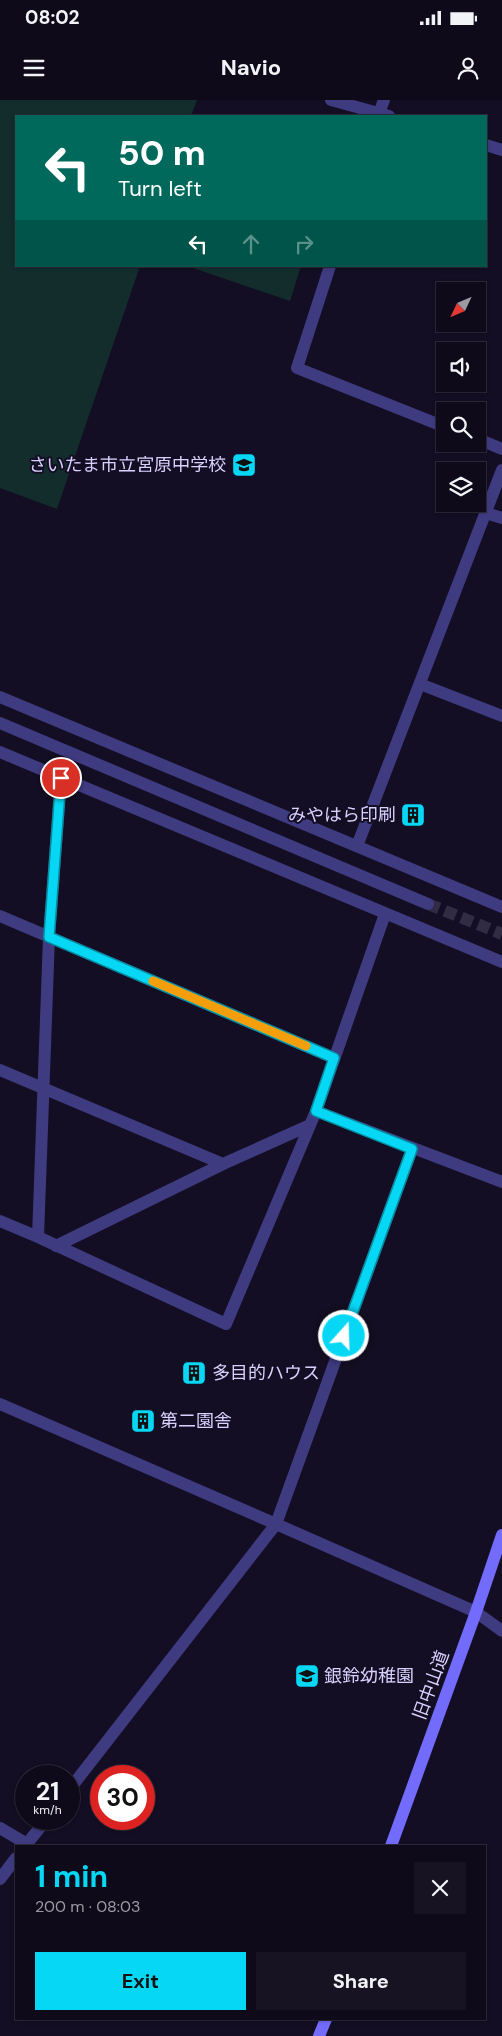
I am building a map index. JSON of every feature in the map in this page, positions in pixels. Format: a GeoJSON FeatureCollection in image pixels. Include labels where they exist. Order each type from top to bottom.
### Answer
{"type":"FeatureCollection","features":[{"type":"Feature","properties":{"kind":"main road","name":"旧中山道"},"geometry":{"type":"LineString","coordinates":[[391,1845],[502,1535]]}},
{"type":"Feature","properties":{"kind":"main road"},"geometry":{"type":"LineString","coordinates":[[320,2036],[326,2020]]}},
{"type":"Feature","properties":{"kind":"street"},"geometry":{"type":"LineString","coordinates":[[331,100],[382,115],[384,100]]}},
{"type":"Feature","properties":{"kind":"street"},"geometry":{"type":"LineString","coordinates":[[487,146],[502,150]]}},
{"type":"Feature","properties":{"kind":"street"},"geometry":{"type":"LineString","coordinates":[[330,267],[297,368],[436,423]]}},
{"type":"Feature","properties":{"kind":"street"},"geometry":{"type":"LineString","coordinates":[[486,443],[502,449]]}},
{"type":"Feature","properties":{"kind":"street"},"geometry":{"type":"LineString","coordinates":[[358,846],[502,470]]}},
{"type":"Feature","properties":{"kind":"street"},"geometry":{"type":"LineString","coordinates":[[486,513],[502,518]]}},
{"type":"Feature","properties":{"kind":"street"},"geometry":{"type":"LineString","coordinates":[[420,684],[502,716]]}},
{"type":"Feature","properties":{"kind":"street"},"geometry":{"type":"LineString","coordinates":[[0,697],[502,907]]}},
{"type":"Feature","properties":{"kind":"street"},"geometry":{"type":"LineString","coordinates":[[0,723],[428,904]]}},
{"type":"Feature","properties":{"kind":"street"},"geometry":{"type":"LineString","coordinates":[[0,752],[502,962]]}},
{"type":"Feature","properties":{"kind":"street"},"geometry":{"type":"LineString","coordinates":[[38,1237],[49,937],[61,778]]}},
{"type":"Feature","properties":{"kind":"street"},"geometry":{"type":"LineString","coordinates":[[0,1221],[226,1324],[316,1111],[385,914]]}},
{"type":"Feature","properties":{"kind":"street"},"geometry":{"type":"LineString","coordinates":[[0,916],[334,1058]]}},
{"type":"Feature","properties":{"kind":"street"},"geometry":{"type":"LineString","coordinates":[[0,1070],[223,1164]]}},
{"type":"Feature","properties":{"kind":"street"},"geometry":{"type":"LineString","coordinates":[[316,1111],[502,1182]]}},
{"type":"Feature","properties":{"kind":"street"},"geometry":{"type":"LineString","coordinates":[[56,1246],[223,1164],[310,1125]]}},
{"type":"Feature","properties":{"kind":"street"},"geometry":{"type":"LineString","coordinates":[[80,1776],[276,1524],[412,1149]]}},
{"type":"Feature","properties":{"kind":"street"},"geometry":{"type":"LineString","coordinates":[[0,1404],[476,1612],[502,1631]]}},
{"type":"Feature","properties":{"kind":"street"},"geometry":{"type":"LineString","coordinates":[[0,1828],[26,1845],[38,1830]]}},
{"type":"Feature","properties":{"kind":"street"},"geometry":{"type":"LineString","coordinates":[[0,1879],[15,1859]]}},
{"type":"Feature","properties":{"kind":"green space"},"geometry":{"type":"Polygon","coordinates":[[[0,100],[197,100],[191,115],[15,115],[15,267],[140,267],[57,509],[0,488],[0,100]]]}},
{"type":"Feature","properties":{"kind":"green space"},"geometry":{"type":"Polygon","coordinates":[[[190,267],[301,267],[290,301],[190,267]]]}},
{"type":"Feature","properties":{"kind":"tunnel"},"geometry":{"type":"LineString","coordinates":[[428,904],[502,934]]}},
{"type":"Feature","properties":{"kind":"slow traffic"},"geometry":{"type":"LineString","coordinates":[[153,981],[306,1046]]}},
{"type":"Feature","properties":{"kind":"place","name":"さいたま市立宮原中学校"},"geometry":{"type":"Point","coordinates":[244,465]}},
{"type":"Feature","properties":{"kind":"place","name":"みやはら印刷"},"geometry":{"type":"Point","coordinates":[413,815]}},
{"type":"Feature","properties":{"kind":"place","name":"多目的ハウス"},"geometry":{"type":"Point","coordinates":[194,1373]}},
{"type":"Feature","properties":{"kind":"place","name":"第二園舎"},"geometry":{"type":"Point","coordinates":[143,1421]}},
{"type":"Feature","properties":{"kind":"place","name":"銀鈴幼稚園"},"geometry":{"type":"Point","coordinates":[307,1676]}},
{"type":"Feature","properties":{"kind":"route"},"geometry":{"type":"LineString","coordinates":[[61,778],[49,937],[334,1058],[316,1111],[412,1149],[344,1336]]}}]}
